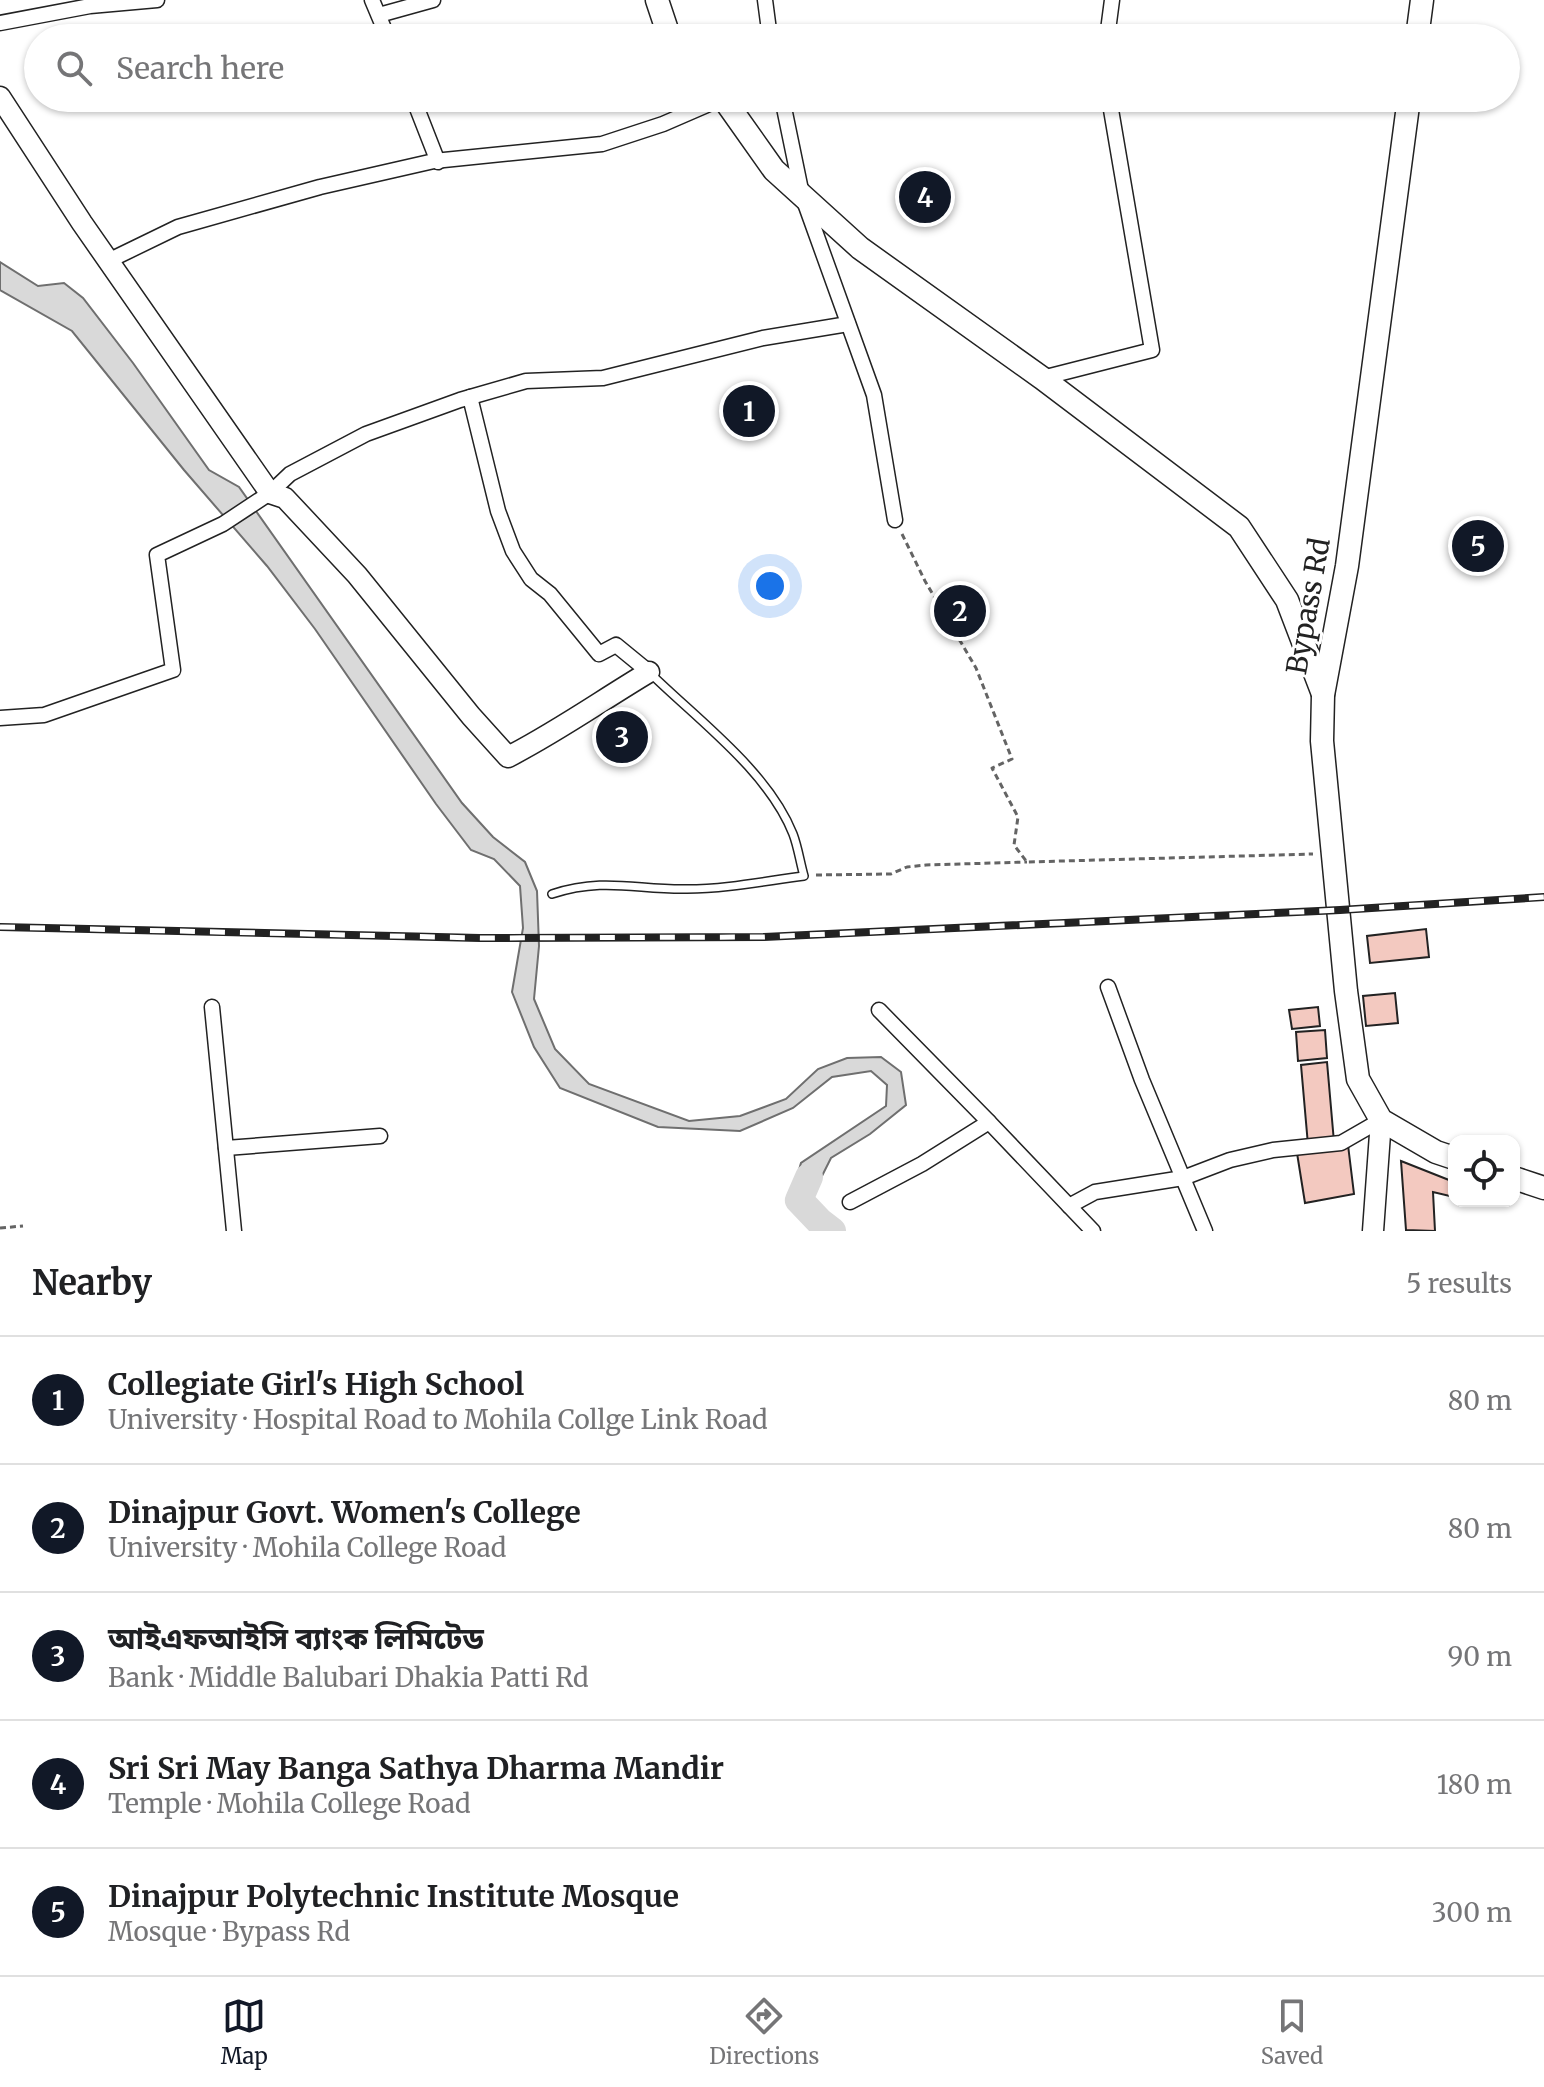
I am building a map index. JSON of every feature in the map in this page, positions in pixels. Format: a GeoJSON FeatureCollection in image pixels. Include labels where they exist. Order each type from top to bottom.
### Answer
{"type":"FeatureCollection","features":[{"type":"Feature","properties":{"kind":"main road"},"geometry":{"type":"LineString","coordinates":[[657,0],[665,24]]}},
{"type":"Feature","properties":{"kind":"main road"},"geometry":{"type":"LineString","coordinates":[[1419,24],[1422,0]]}},
{"type":"Feature","properties":{"kind":"main road"},"geometry":{"type":"LineString","coordinates":[[733,112],[774,170],[860,248],[1042,378],[1239,527],[1287,600],[1323,695]]}},
{"type":"Feature","properties":{"kind":"main road","name":"Bypass Rd"},"geometry":{"type":"LineString","coordinates":[[1381,1120],[1358,1079],[1346,991],[1322,741],[1323,695],[1347,566],[1407,112]]}},
{"type":"Feature","properties":{"kind":"main road"},"geometry":{"type":"LineString","coordinates":[[1381,1120],[1448,1156]]}},
{"type":"Feature","properties":{"kind":"main road"},"geometry":{"type":"LineString","coordinates":[[1520,1180],[1544,1188]]}},
{"type":"Feature","properties":{"kind":"street"},"geometry":{"type":"LineString","coordinates":[[0,23],[90,6],[157,0]]}},
{"type":"Feature","properties":{"kind":"street"},"geometry":{"type":"LineString","coordinates":[[372,0],[383,24]]}},
{"type":"Feature","properties":{"kind":"street"},"geometry":{"type":"LineString","coordinates":[[379,15],[433,0]]}},
{"type":"Feature","properties":{"kind":"street"},"geometry":{"type":"LineString","coordinates":[[765,0],[768,24]]}},
{"type":"Feature","properties":{"kind":"street"},"geometry":{"type":"LineString","coordinates":[[1109,24],[1112,0]]}},
{"type":"Feature","properties":{"kind":"street"},"geometry":{"type":"LineString","coordinates":[[0,97],[108,261],[270,493],[285,498],[357,575],[508,757],[541,740],[649,672],[616,645],[599,654],[550,594],[525,570],[513,551],[498,511],[470,397]]}},
{"type":"Feature","properties":{"kind":"street"},"geometry":{"type":"LineString","coordinates":[[418,112],[438,162]]}},
{"type":"Feature","properties":{"kind":"street"},"geometry":{"type":"LineString","coordinates":[[108,261],[178,227],[320,187],[438,162],[602,144],[691,112]]}},
{"type":"Feature","properties":{"kind":"street"},"geometry":{"type":"LineString","coordinates":[[785,112],[802,195],[874,395],[895,520]]}},
{"type":"Feature","properties":{"kind":"street"},"geometry":{"type":"LineString","coordinates":[[1042,378],[1152,350],[1111,112]]}},
{"type":"Feature","properties":{"kind":"street"},"geometry":{"type":"LineString","coordinates":[[0,718],[44,715],[173,670],[157,555],[223,524],[270,493],[290,474],[366,434],[470,397],[526,381],[603,378],[763,338],[848,324]]}},
{"type":"Feature","properties":{"kind":"street"},"geometry":{"type":"LineString","coordinates":[[1108,987],[1142,1080],[1205,1231]]}},
{"type":"Feature","properties":{"kind":"street"},"geometry":{"type":"LineString","coordinates":[[212,1007],[234,1231]]}},
{"type":"Feature","properties":{"kind":"street"},"geometry":{"type":"LineString","coordinates":[[879,1010],[1093,1231]]}},
{"type":"Feature","properties":{"kind":"street"},"geometry":{"type":"LineString","coordinates":[[1069,1206],[1095,1192],[1183,1178],[1230,1160],[1273,1150],[1341,1143],[1381,1120]]}},
{"type":"Feature","properties":{"kind":"street"},"geometry":{"type":"LineString","coordinates":[[1373,1231],[1381,1120]]}},
{"type":"Feature","properties":{"kind":"street"},"geometry":{"type":"LineString","coordinates":[[850,1202],[922,1164],[989,1122]]}},
{"type":"Feature","properties":{"kind":"street"},"geometry":{"type":"LineString","coordinates":[[226,1148],[380,1136]]}},
{"type":"Feature","properties":{"kind":"lane"},"geometry":{"type":"LineString","coordinates":[[552,894],[597,884],[684,889],[725,887],[804,876],[793,834],[770,792],[747,765],[649,672]]}},
{"type":"Feature","properties":{"kind":"path"},"geometry":{"type":"LineString","coordinates":[[895,520],[925,581],[976,668],[1012,759],[992,768],[1018,817],[1014,845],[1027,862]]}},
{"type":"Feature","properties":{"kind":"path"},"geometry":{"type":"LineString","coordinates":[[804,876],[891,874],[907,867],[926,865],[1334,853]]}},
{"type":"Feature","properties":{"kind":"path"},"geometry":{"type":"LineString","coordinates":[[0,1228],[23,1226]]}},
{"type":"Feature","properties":{"kind":"shaded area"},"geometry":{"type":"Polygon","coordinates":[[[0,262],[38,286],[64,283],[83,298],[209,470],[239,487],[462,803],[493,837],[525,862],[537,891],[539,946],[534,999],[555,1049],[589,1084],[689,1121],[740,1116],[786,1099],[818,1069],[847,1058],[881,1057],[901,1072],[906,1105],[870,1134],[831,1158],[817,1186],[792,1194],[801,1163],[886,1106],[887,1085],[871,1071],[832,1077],[793,1108],[740,1131],[658,1127],[560,1088],[534,1047],[512,992],[523,928],[520,886],[494,859],[471,850],[267,566],[184,470],[72,331],[0,290],[0,262]]]}},
{"type":"Feature","properties":{"kind":"building"},"geometry":{"type":"Polygon","coordinates":[[[1426,929],[1429,957],[1370,963],[1367,936],[1426,929]]]}},
{"type":"Feature","properties":{"kind":"building"},"geometry":{"type":"Polygon","coordinates":[[[1395,993],[1398,1023],[1366,1026],[1363,996],[1395,993]]]}},
{"type":"Feature","properties":{"kind":"building"},"geometry":{"type":"Polygon","coordinates":[[[1318,1007],[1320,1026],[1292,1029],[1289,1010],[1318,1007]]]}},
{"type":"Feature","properties":{"kind":"building"},"geometry":{"type":"Polygon","coordinates":[[[1325,1030],[1327,1058],[1298,1061],[1296,1032],[1325,1030]]]}},
{"type":"Feature","properties":{"kind":"building"},"geometry":{"type":"Polygon","coordinates":[[[1327,1062],[1334,1142],[1308,1145],[1301,1065],[1327,1062]]]}},
{"type":"Feature","properties":{"kind":"building"},"geometry":{"type":"Polygon","coordinates":[[[1348,1145],[1354,1194],[1305,1203],[1297,1153],[1348,1145]]]}},
{"type":"Feature","properties":{"kind":"building"},"geometry":{"type":"Polygon","coordinates":[[[1401,1161],[1448,1180],[1448,1196],[1433,1192],[1435,1231],[1406,1230],[1401,1161]]]}},
{"type":"Feature","properties":{"kind":"waterway"},"geometry":{"type":"LineString","coordinates":[[809,1177],[799,1200],[832,1231]]}},
{"type":"Feature","properties":{"kind":"railway"},"geometry":{"type":"LineString","coordinates":[[0,927],[480,938],[764,937],[1340,910],[1544,897]]}},
{"type":"Feature","properties":{"kind":"place","name":"Sri Sri May Banga Sathya Dharma Mandir"},"geometry":{"type":"Point","coordinates":[925,197]}},
{"type":"Feature","properties":{"kind":"place","name":"Collegiate Girl's High School"},"geometry":{"type":"Point","coordinates":[749,411]}},
{"type":"Feature","properties":{"kind":"place","name":"Dinajpur Polytechnic Institute Mosque"},"geometry":{"type":"Point","coordinates":[1478,546]}},
{"type":"Feature","properties":{"kind":"place","name":"Dinajpur Govt. Women's College"},"geometry":{"type":"Point","coordinates":[960,611]}},
{"type":"Feature","properties":{"kind":"place","name":"আইএফআইসি ব্যাংক লিমিটেড"},"geometry":{"type":"Point","coordinates":[622,737]}}]}
